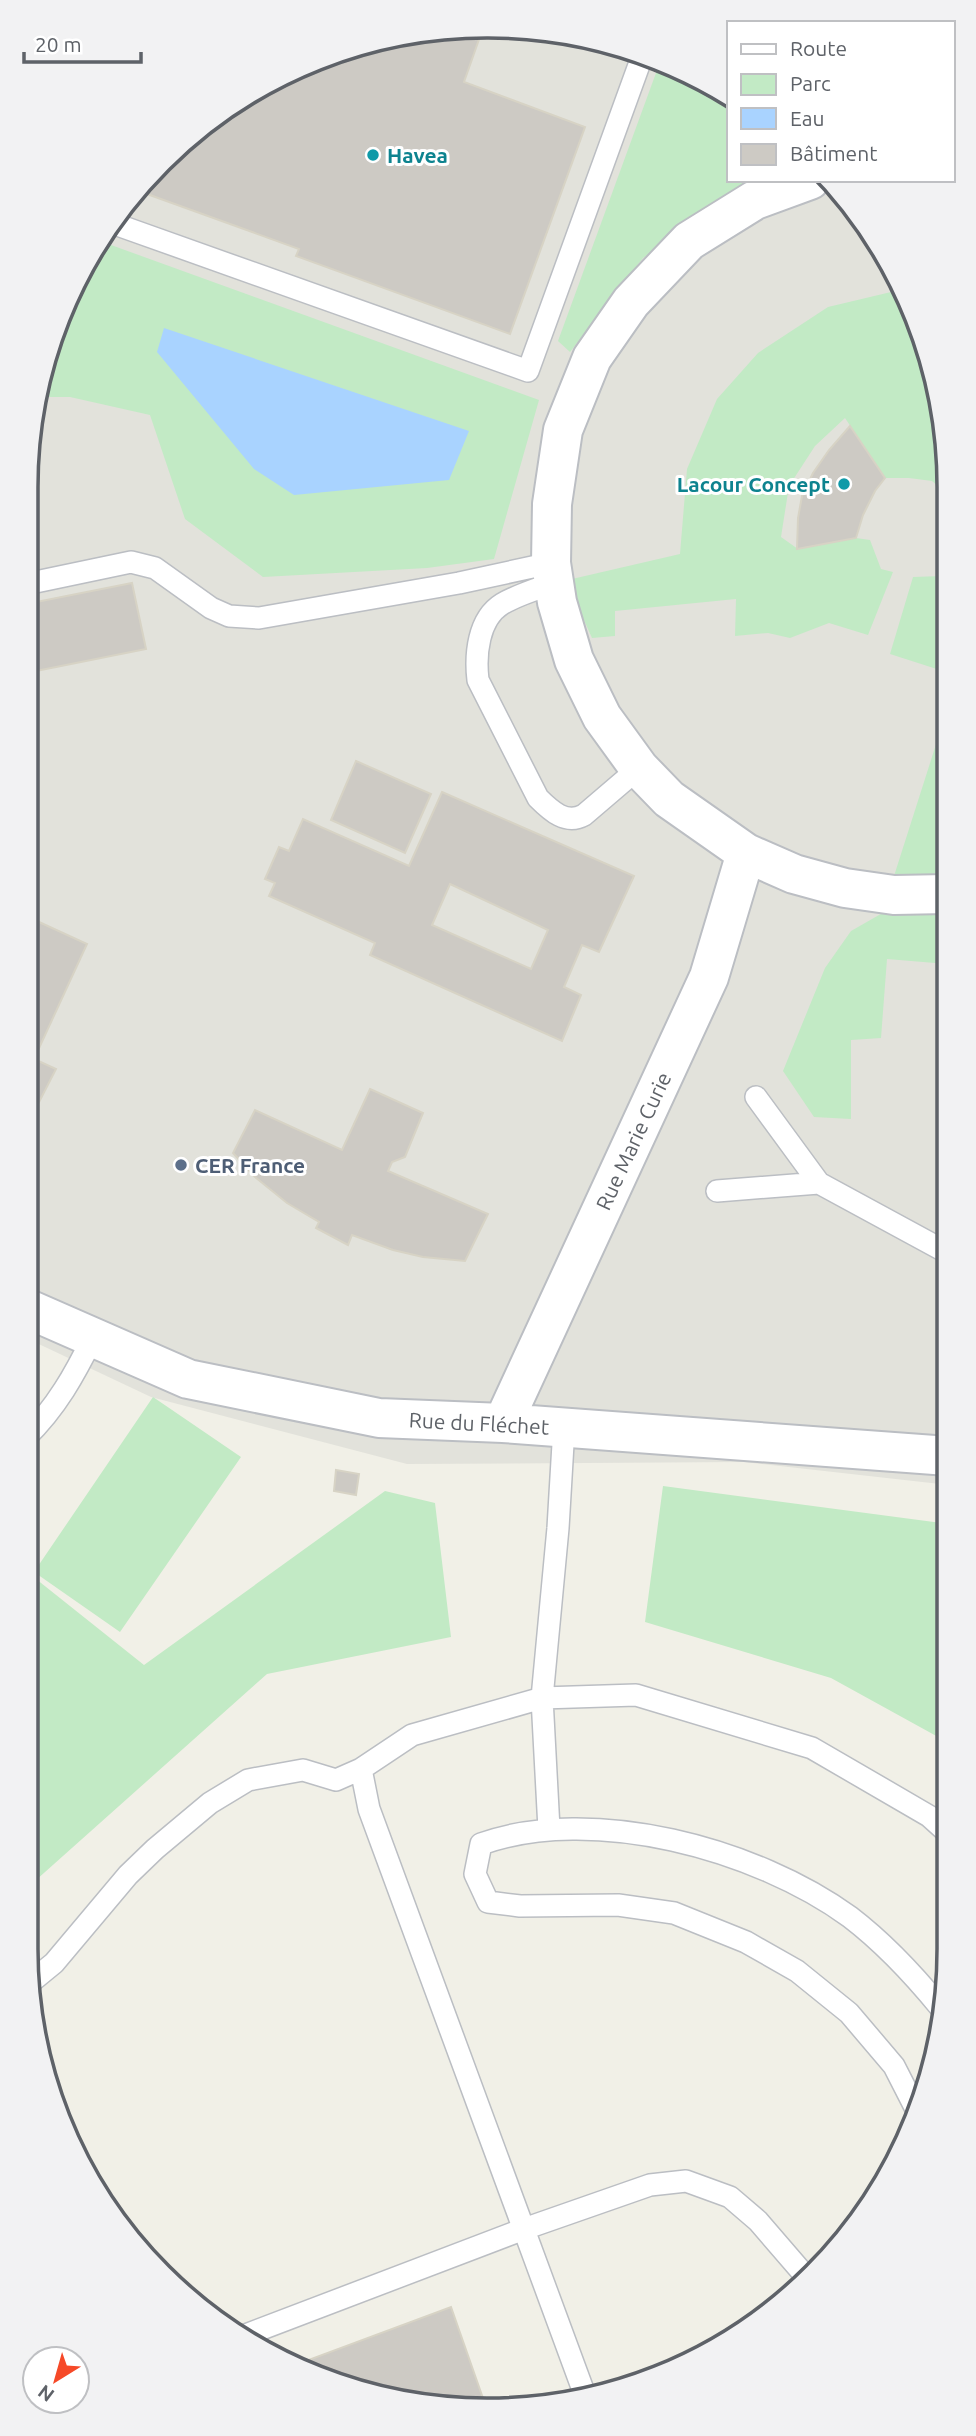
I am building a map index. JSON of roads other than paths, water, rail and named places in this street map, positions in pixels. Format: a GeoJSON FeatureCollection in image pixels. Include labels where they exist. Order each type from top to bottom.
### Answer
{"type":"FeatureCollection","features":[{"type":"Feature","properties":{"kind":"street"},"geometry":{"type":"LineString","coordinates":[[804,182],[755,200],[689,241],[631,302],[592,358],[563,430],[552,504],[552,573],[557,602],[575,660],[602,717],[639,768],[669,799],[747,853],[794,874],[845,888],[894,895],[937,894]]}},
{"type":"Feature","properties":{"kind":"street","name":"Rue Marie Curie"},"geometry":{"type":"LineString","coordinates":[[503,1423],[709,977],[747,853]]}},
{"type":"Feature","properties":{"kind":"street","name":"Rue du Fléchet"},"geometry":{"type":"LineString","coordinates":[[38,1313],[188,1379],[379,1418],[503,1423],[937,1454]]}},
{"type":"Feature","properties":{"kind":"lane"},"geometry":{"type":"LineString","coordinates":[[122,227],[528,371],[639,65]]}},
{"type":"Feature","properties":{"kind":"lane"},"geometry":{"type":"LineString","coordinates":[[38,581],[131,562],[155,568],[211,608],[229,616],[259,618],[459,583],[552,573]]}},
{"type":"Feature","properties":{"kind":"lane"},"geometry":{"type":"LineString","coordinates":[[552,573],[500,604],[486,620],[476,661],[478,680],[538,799],[551,811],[575,820],[584,816],[639,768]]}},
{"type":"Feature","properties":{"kind":"lane"},"geometry":{"type":"LineString","coordinates":[[756,1097],[819,1182],[937,1247]]}},
{"type":"Feature","properties":{"kind":"lane"},"geometry":{"type":"LineString","coordinates":[[717,1192],[819,1182]]}},
{"type":"Feature","properties":{"kind":"lane"},"geometry":{"type":"LineString","coordinates":[[38,1424],[71,1382],[93,1337]]}},
{"type":"Feature","properties":{"kind":"lane"},"geometry":{"type":"LineString","coordinates":[[549,1829],[542,1698],[558,1528],[564,1427]]}},
{"type":"Feature","properties":{"kind":"lane"},"geometry":{"type":"LineString","coordinates":[[39,1975],[54,1963],[137,1866],[210,1803],[248,1780],[303,1770],[336,1780],[361,1769],[412,1735],[542,1698],[636,1695],[812,1748],[937,1823]]}},
{"type":"Feature","properties":{"kind":"lane"},"geometry":{"type":"LineString","coordinates":[[361,1769],[369,1809],[582,2387]]}},
{"type":"Feature","properties":{"kind":"lane"},"geometry":{"type":"LineString","coordinates":[[911,2099],[894,2066],[849,2013],[797,1971],[746,1942],[674,1913],[618,1905],[520,1906],[488,1902],[475,1874],[481,1844],[503,1836],[549,1829],[636,1832],[695,1845],[781,1876],[849,1917],[908,1968],[935,2000]]}},
{"type":"Feature","properties":{"kind":"lane"},"geometry":{"type":"LineString","coordinates":[[254,2332],[524,2229],[650,2185],[686,2181],[730,2197],[758,2221],[801,2271]]}},
{"type":"Feature","properties":{"kind":"water"},"geometry":{"type":"Polygon","coordinates":[[[164,328],[469,431],[449,480],[294,495],[254,469],[157,352],[164,328]]]}},
{"type":"Feature","properties":{"kind":"place","name":"Havea"},"geometry":{"type":"Point","coordinates":[373,155]}},
{"type":"Feature","properties":{"kind":"place","name":"Lacour Concept"},"geometry":{"type":"Point","coordinates":[844,484]}},
{"type":"Feature","properties":{"kind":"place","name":"CER France"},"geometry":{"type":"Point","coordinates":[181,1165]}}]}
